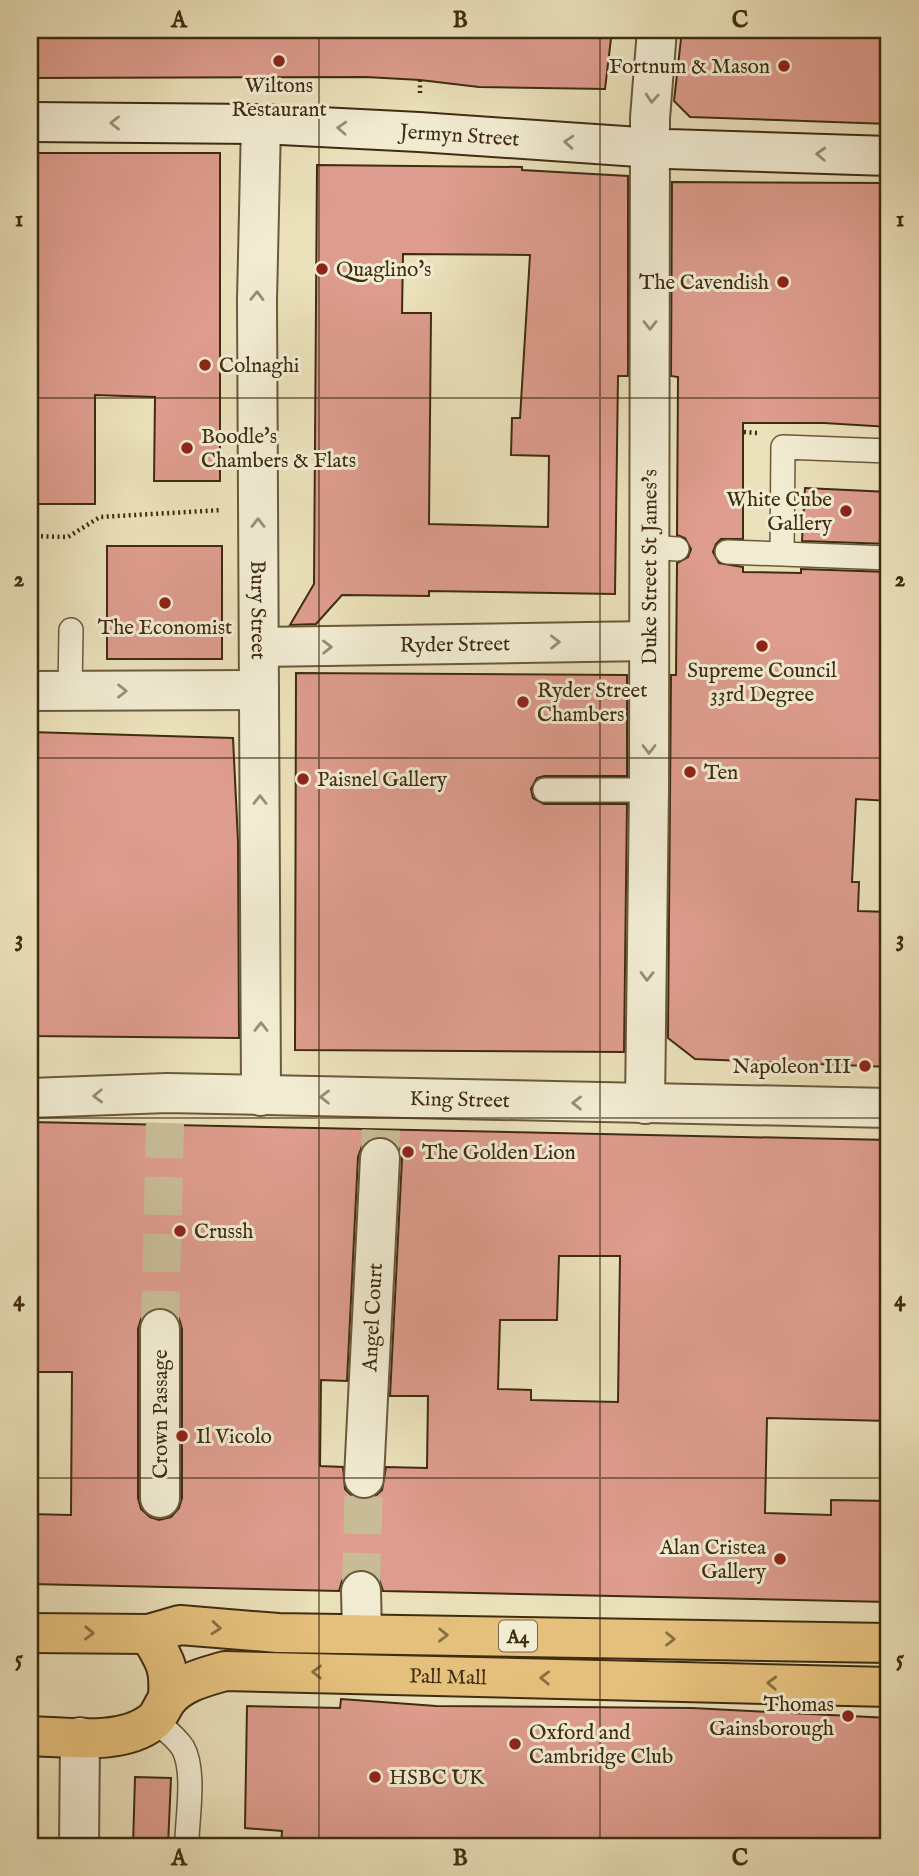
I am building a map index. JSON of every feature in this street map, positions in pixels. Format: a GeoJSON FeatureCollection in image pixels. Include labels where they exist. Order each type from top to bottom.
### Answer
{"type":"FeatureCollection","features":[{"type":"Feature","properties":{"kind":"main road","name":"Pall Mall"},"geometry":{"type":"LineString","coordinates":[[30,1633],[149,1634],[180,1625],[278,1633],[889,1643]]}},
{"type":"Feature","properties":{"kind":"main road"},"geometry":{"type":"LineString","coordinates":[[149,1634],[164,1658],[170,1674],[162,1709]]}},
{"type":"Feature","properties":{"kind":"main road","name":"Pall Mall"},"geometry":{"type":"LineString","coordinates":[[30,1736],[121,1737],[162,1709],[192,1681],[225,1671],[889,1687]]}},
{"type":"Feature","properties":{"kind":"street","name":"Duke Street St James's"},"geometry":{"type":"LineString","coordinates":[[645,1104],[649,640],[663,548],[650,148],[657,30]]}},
{"type":"Feature","properties":{"kind":"street","name":"Jermyn Street"},"geometry":{"type":"LineString","coordinates":[[30,122],[261,124],[650,148],[889,156]]}},
{"type":"Feature","properties":{"kind":"street","name":"Bury Street"},"geometry":{"type":"LineString","coordinates":[[261,124],[257,300],[261,1096]]}},
{"type":"Feature","properties":{"kind":"street","name":"Ryder Street"},"geometry":{"type":"LineString","coordinates":[[259,647],[649,640]]}},
{"type":"Feature","properties":{"kind":"street"},"geometry":{"type":"LineString","coordinates":[[30,691],[259,690]]}},
{"type":"Feature","properties":{"kind":"street","name":"King Street"},"geometry":{"type":"LineString","coordinates":[[30,1098],[166,1108],[261,1096],[382,1129],[645,1104],[889,1108]]}},
{"type":"Feature","properties":{"kind":"street","name":"Angel Court"},"geometry":{"type":"LineString","coordinates":[[364,1478],[382,1129]]}},
{"type":"Feature","properties":{"kind":"street","name":"Crown Passage"},"geometry":{"type":"LineString","coordinates":[[160,1329],[160,1498]]}},
{"type":"Feature","properties":{"kind":"street"},"geometry":{"type":"LineString","coordinates":[[361,1591],[362,1633]]}},
{"type":"Feature","properties":{"kind":"street"},"geometry":{"type":"LineString","coordinates":[[79,1846],[80,1737]]}},
{"type":"Feature","properties":{"kind":"lane"},"geometry":{"type":"LineString","coordinates":[[782,553],[783,447],[889,452]]}},
{"type":"Feature","properties":{"kind":"lane"},"geometry":{"type":"LineString","coordinates":[[727,552],[889,558]]}},
{"type":"Feature","properties":{"kind":"lane"},"geometry":{"type":"LineString","coordinates":[[70,691],[71,630]]}},
{"type":"Feature","properties":{"kind":"lane"},"geometry":{"type":"LineString","coordinates":[[545,790],[649,790]]}},
{"type":"Feature","properties":{"kind":"lane"},"geometry":{"type":"LineString","coordinates":[[162,1709],[172,1735],[183,1747],[188,1762],[187,1838],[190,1846]]}},
{"type":"Feature","properties":{"kind":"path"},"geometry":{"type":"LineString","coordinates":[[30,536],[68,537],[100,517],[229,510]]}},
{"type":"Feature","properties":{"kind":"building"},"geometry":{"type":"Polygon","coordinates":[[[30,30],[612,30],[605,89],[479,87],[366,77],[30,78],[30,30]]]}},
{"type":"Feature","properties":{"kind":"building","name":"Fortnum & Mason"},"geometry":{"type":"Polygon","coordinates":[[[682,30],[889,30],[889,124],[690,117],[674,101],[682,30]]]}},
{"type":"Feature","properties":{"kind":"building"},"geometry":{"type":"Polygon","coordinates":[[[30,153],[220,153],[220,481],[154,481],[155,397],[95,395],[95,504],[30,504],[30,153]]]}},
{"type":"Feature","properties":{"kind":"building"},"geometry":{"type":"Polygon","coordinates":[[[317,165],[522,167],[522,170],[628,176],[628,376],[618,376],[615,594],[429,591],[429,596],[342,595],[316,624],[290,625],[314,584],[317,165]],[[403,254],[402,313],[431,313],[429,524],[548,527],[549,456],[511,455],[512,418],[520,418],[530,255],[403,254]]]}},
{"type":"Feature","properties":{"kind":"building"},"geometry":{"type":"Polygon","coordinates":[[[672,182],[889,183],[889,427],[824,423],[743,423],[743,539],[721,539],[713,552],[719,563],[743,567],[743,572],[801,573],[801,569],[889,572],[889,801],[856,799],[852,882],[859,882],[858,911],[889,912],[889,1067],[695,1059],[668,1038],[671,675],[676,675],[677,563],[688,557],[691,549],[685,538],[677,535],[678,377],[671,376],[672,182]]]}},
{"type":"Feature","properties":{"kind":"building","name":"White Cube Gallery"},"geometry":{"type":"Polygon","coordinates":[[[805,488],[889,492],[889,544],[802,541],[805,488]]]}},
{"type":"Feature","properties":{"kind":"building","name":"The Economist"},"geometry":{"type":"Polygon","coordinates":[[[107,546],[222,546],[222,659],[107,659],[107,546]]]}},
{"type":"Feature","properties":{"kind":"building"},"geometry":{"type":"Polygon","coordinates":[[[296,673],[627,675],[627,776],[544,776],[537,778],[531,789],[533,798],[544,804],[627,804],[624,1052],[295,1050],[296,673]]]}},
{"type":"Feature","properties":{"kind":"building"},"geometry":{"type":"Polygon","coordinates":[[[30,732],[233,738],[238,841],[239,1038],[30,1036],[30,732]]]}},
{"type":"Feature","properties":{"kind":"building"},"geometry":{"type":"Polygon","coordinates":[[[30,1122],[889,1140],[889,1421],[767,1418],[765,1513],[831,1515],[831,1500],[889,1501],[889,1602],[383,1591],[379,1579],[372,1572],[361,1569],[349,1573],[342,1581],[339,1591],[30,1584],[30,1514],[71,1515],[72,1372],[30,1372],[30,1122]],[[380,1136],[369,1139],[362,1146],[358,1157],[347,1381],[321,1380],[320,1466],[343,1467],[345,1489],[353,1497],[362,1500],[373,1498],[382,1490],[386,1467],[427,1468],[428,1396],[390,1396],[402,1159],[400,1149],[392,1140],[380,1136]],[[559,1256],[557,1320],[500,1320],[498,1389],[531,1390],[531,1400],[618,1402],[620,1256],[559,1256]],[[161,1307],[149,1310],[141,1319],[138,1329],[138,1498],[141,1509],[150,1517],[159,1520],[171,1517],[179,1508],[182,1498],[182,1329],[179,1318],[170,1310],[161,1307]]]}},
{"type":"Feature","properties":{"kind":"building"},"geometry":{"type":"Polygon","coordinates":[[[341,1699],[436,1706],[692,1708],[889,1718],[889,1846],[281,1846],[282,1831],[245,1828],[247,1706],[340,1708],[341,1699]]]}},
{"type":"Feature","properties":{"kind":"building"},"geometry":{"type":"Polygon","coordinates":[[[135,1777],[171,1778],[168,1846],[133,1846],[135,1777]]]}},
{"type":"Feature","properties":{"kind":"tunnel"},"geometry":{"type":"LineString","coordinates":[[160,1329],[165,1123]]}},
{"type":"Feature","properties":{"kind":"tunnel"},"geometry":{"type":"LineString","coordinates":[[380,1158],[381,1130]]}},
{"type":"Feature","properties":{"kind":"tunnel"},"geometry":{"type":"LineString","coordinates":[[361,1591],[364,1478]]}},
{"type":"Feature","properties":{"kind":"place","name":"Wiltons Restaurant"},"geometry":{"type":"Point","coordinates":[279,61]}},
{"type":"Feature","properties":{"kind":"place","name":"Fortnum & Mason"},"geometry":{"type":"Point","coordinates":[784,66]}},
{"type":"Feature","properties":{"kind":"place","name":"Quaglino's"},"geometry":{"type":"Point","coordinates":[322,269]}},
{"type":"Feature","properties":{"kind":"place","name":"The Cavendish"},"geometry":{"type":"Point","coordinates":[783,282]}},
{"type":"Feature","properties":{"kind":"place","name":"Colnaghi"},"geometry":{"type":"Point","coordinates":[205,365]}},
{"type":"Feature","properties":{"kind":"place","name":"Boodle's Chambers & Flats"},"geometry":{"type":"Point","coordinates":[187,448]}},
{"type":"Feature","properties":{"kind":"place","name":"White Cube Gallery"},"geometry":{"type":"Point","coordinates":[846,511]}},
{"type":"Feature","properties":{"kind":"place","name":"The Economist"},"geometry":{"type":"Point","coordinates":[165,603]}},
{"type":"Feature","properties":{"kind":"place","name":"Supreme Council 33rd Degree"},"geometry":{"type":"Point","coordinates":[762,646]}},
{"type":"Feature","properties":{"kind":"place","name":"Ryder Street Chambers"},"geometry":{"type":"Point","coordinates":[523,702]}},
{"type":"Feature","properties":{"kind":"place","name":"Ten"},"geometry":{"type":"Point","coordinates":[690,772]}},
{"type":"Feature","properties":{"kind":"place","name":"Paisnel Gallery"},"geometry":{"type":"Point","coordinates":[303,779]}},
{"type":"Feature","properties":{"kind":"place","name":"Napoleon III"},"geometry":{"type":"Point","coordinates":[865,1066]}},
{"type":"Feature","properties":{"kind":"place","name":"The Golden Lion"},"geometry":{"type":"Point","coordinates":[408,1152]}},
{"type":"Feature","properties":{"kind":"place","name":"Crussh"},"geometry":{"type":"Point","coordinates":[180,1231]}},
{"type":"Feature","properties":{"kind":"place","name":"Il Vicolo"},"geometry":{"type":"Point","coordinates":[182,1436]}},
{"type":"Feature","properties":{"kind":"place","name":"Alan Cristea Gallery"},"geometry":{"type":"Point","coordinates":[780,1559]}},
{"type":"Feature","properties":{"kind":"place","name":"Thomas Gainsborough"},"geometry":{"type":"Point","coordinates":[848,1716]}},
{"type":"Feature","properties":{"kind":"place","name":"Oxford and Cambridge Club"},"geometry":{"type":"Point","coordinates":[515,1744]}},
{"type":"Feature","properties":{"kind":"place","name":"HSBC UK"},"geometry":{"type":"Point","coordinates":[375,1777]}}]}
